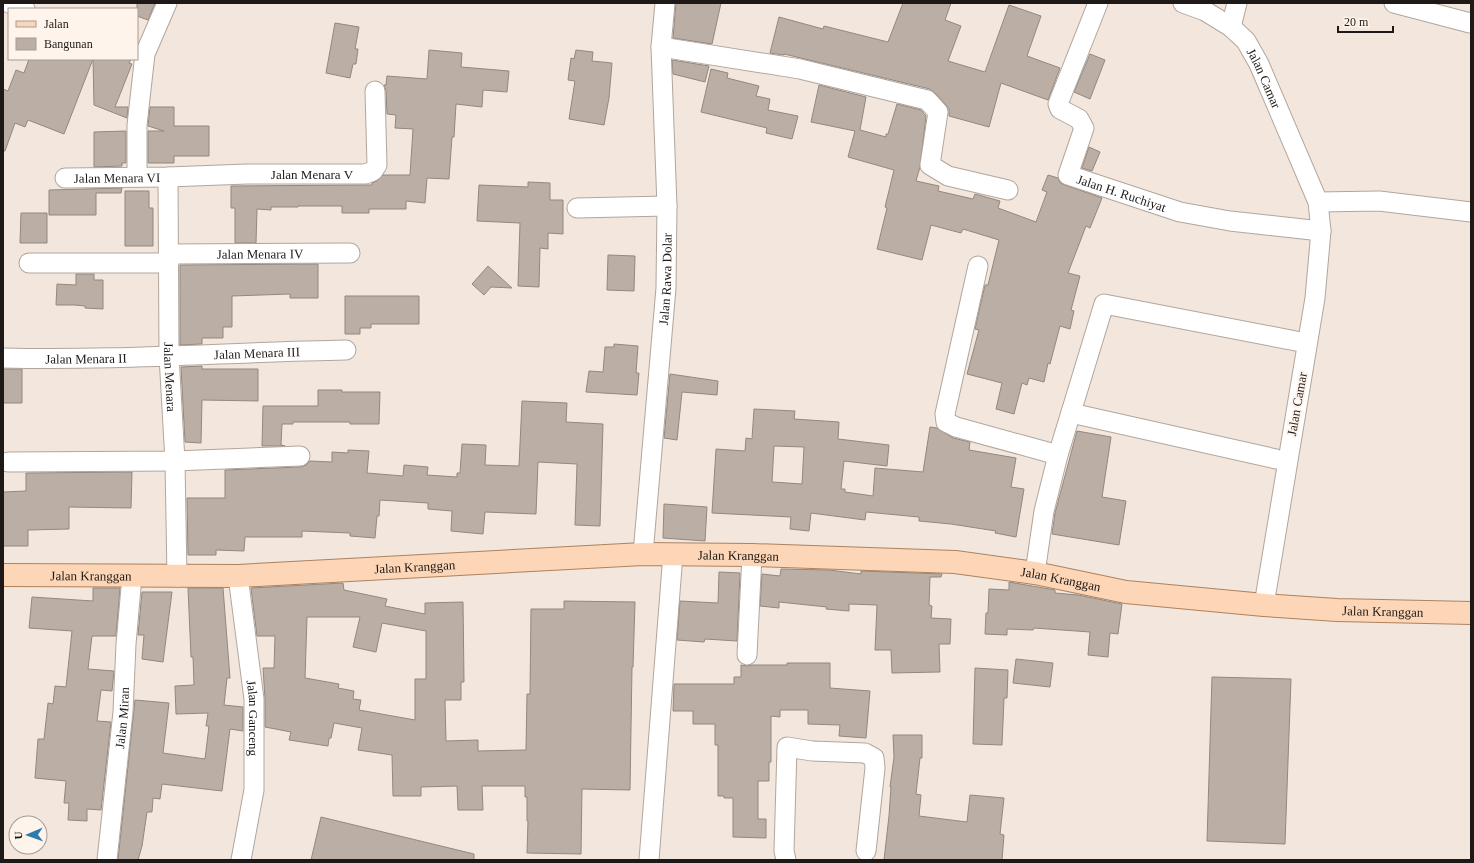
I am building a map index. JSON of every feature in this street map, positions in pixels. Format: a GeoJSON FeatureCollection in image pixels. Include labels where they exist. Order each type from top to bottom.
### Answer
{"type":"FeatureCollection","features":[{"type":"Feature","properties":{"kind":"main road","name":"Jalan Kranggan"},"geometry":{"type":"LineString","coordinates":[[3,575],[177,577],[238,576],[643,554],[752,554],[955,562],[1035,572],[1126,592],[1264,605],[1337,610],[1471,613]]}},
{"type":"Feature","properties":{"kind":"street"},"geometry":{"type":"LineString","coordinates":[[9,3],[22,8]]}},
{"type":"Feature","properties":{"kind":"street"},"geometry":{"type":"LineString","coordinates":[[137,177],[137,125],[141,53],[167,3]]}},
{"type":"Feature","properties":{"kind":"street","name":"Jalan Rawa Dolar"},"geometry":{"type":"LineString","coordinates":[[643,554],[666,288],[667,206],[661,47],[665,3]]}},
{"type":"Feature","properties":{"kind":"street","name":"Jalan H. Ruchiyat"},"geometry":{"type":"LineString","coordinates":[[1098,3],[1058,104],[1060,109],[1079,119],[1084,128],[1068,175],[1180,212],[1230,221],[1322,231]]}},
{"type":"Feature","properties":{"kind":"street","name":"Jalan Camar"},"geometry":{"type":"LineString","coordinates":[[1183,3],[1206,7],[1231,26],[1246,41],[1259,64],[1318,202],[1322,231],[1315,298],[1264,605]]}},
{"type":"Feature","properties":{"kind":"street"},"geometry":{"type":"LineString","coordinates":[[1231,26],[1237,3]]}},
{"type":"Feature","properties":{"kind":"street"},"geometry":{"type":"LineString","coordinates":[[1394,3],[1470,23],[1471,22]]}},
{"type":"Feature","properties":{"kind":"street"},"geometry":{"type":"LineString","coordinates":[[661,47],[800,69],[927,100],[938,112],[930,165],[948,176],[1008,190]]}},
{"type":"Feature","properties":{"kind":"street","name":"Jalan Menara V"},"geometry":{"type":"LineString","coordinates":[[168,177],[247,174],[356,175],[373,171],[377,165],[375,91]]}},
{"type":"Feature","properties":{"kind":"street","name":"Jalan Menara VI"},"geometry":{"type":"LineString","coordinates":[[65,178],[168,177]]}},
{"type":"Feature","properties":{"kind":"street","name":"Jalan Menara"},"geometry":{"type":"LineString","coordinates":[[168,177],[169,356],[175,461],[177,577]]}},
{"type":"Feature","properties":{"kind":"street"},"geometry":{"type":"LineString","coordinates":[[1318,202],[1379,201],[1471,212]]}},
{"type":"Feature","properties":{"kind":"street"},"geometry":{"type":"LineString","coordinates":[[578,208],[667,206]]}},
{"type":"Feature","properties":{"kind":"street","name":"Jalan Menara IV"},"geometry":{"type":"LineString","coordinates":[[30,263],[350,252]]}},
{"type":"Feature","properties":{"kind":"street"},"geometry":{"type":"LineString","coordinates":[[978,266],[945,414],[946,422],[956,427],[1058,455]]}},
{"type":"Feature","properties":{"kind":"street"},"geometry":{"type":"LineString","coordinates":[[1035,572],[1044,511],[1058,455],[1104,304],[1301,342]]}},
{"type":"Feature","properties":{"kind":"street","name":"Jalan Menara III"},"geometry":{"type":"LineString","coordinates":[[169,356],[346,350]]}},
{"type":"Feature","properties":{"kind":"street","name":"Jalan Menara II"},"geometry":{"type":"LineString","coordinates":[[3,358],[51,359],[169,356]]}},
{"type":"Feature","properties":{"kind":"street"},"geometry":{"type":"LineString","coordinates":[[1071,413],[1276,459]]}},
{"type":"Feature","properties":{"kind":"street"},"geometry":{"type":"LineString","coordinates":[[8,462],[175,461],[300,456]]}},
{"type":"Feature","properties":{"kind":"street"},"geometry":{"type":"LineString","coordinates":[[649,860],[673,554]]}},
{"type":"Feature","properties":{"kind":"street"},"geometry":{"type":"LineString","coordinates":[[747,655],[752,554]]}},
{"type":"Feature","properties":{"kind":"street","name":"Jalan Miran"},"geometry":{"type":"LineString","coordinates":[[107,860],[123,712],[126,644],[132,576]]}},
{"type":"Feature","properties":{"kind":"street","name":"Jalan Ganceng"},"geometry":{"type":"LineString","coordinates":[[238,576],[254,699],[254,790],[241,860]]}},
{"type":"Feature","properties":{"kind":"street"},"geometry":{"type":"LineString","coordinates":[[786,860],[784,851],[787,747],[812,751],[865,753],[874,758],[875,768],[866,851]]}},
{"type":"Feature","properties":{"kind":"building"},"geometry":{"type":"Polygon","coordinates":[[[137,3],[155,3],[148,20],[138,16],[137,3]]]}},
{"type":"Feature","properties":{"kind":"building"},"geometry":{"type":"Polygon","coordinates":[[[676,3],[721,3],[712,44],[673,38],[676,3]]]}},
{"type":"Feature","properties":{"kind":"building"},"geometry":{"type":"Polygon","coordinates":[[[903,3],[951,3],[945,20],[961,26],[948,61],[985,72],[1009,5],[1041,16],[1027,56],[1060,68],[1048,100],[1001,83],[989,127],[949,116],[949,109],[930,89],[784,54],[770,53],[779,17],[823,29],[824,26],[888,42],[903,3]]]}},
{"type":"Feature","properties":{"kind":"building"},"geometry":{"type":"Polygon","coordinates":[[[335,23],[359,27],[355,49],[358,49],[356,64],[353,64],[350,78],[326,73],[335,23]]]}},
{"type":"Feature","properties":{"kind":"building"},"geometry":{"type":"Polygon","coordinates":[[[429,50],[462,53],[461,67],[509,71],[507,92],[483,90],[482,107],[456,104],[449,179],[427,178],[425,203],[406,201],[406,209],[369,209],[369,213],[342,213],[342,206],[298,206],[271,207],[271,210],[257,209],[256,243],[235,243],[235,208],[231,208],[231,186],[372,185],[372,183],[377,181],[383,175],[410,175],[413,129],[395,128],[396,115],[387,114],[386,91],[384,85],[386,85],[387,76],[427,79],[429,50]]]}},
{"type":"Feature","properties":{"kind":"building"},"geometry":{"type":"Polygon","coordinates":[[[576,50],[593,52],[592,61],[612,63],[609,98],[604,125],[569,119],[575,81],[568,80],[571,58],[574,59],[576,50]]]}},
{"type":"Feature","properties":{"kind":"building"},"geometry":{"type":"Polygon","coordinates":[[[1090,54],[1105,60],[1090,99],[1074,92],[1090,54]]]}},
{"type":"Feature","properties":{"kind":"building"},"geometry":{"type":"Polygon","coordinates":[[[29,60],[93,60],[64,134],[28,120],[25,127],[15,123],[5,151],[3,151],[3,89],[8,91],[16,70],[24,73],[29,60]]]}},
{"type":"Feature","properties":{"kind":"building"},"geometry":{"type":"Polygon","coordinates":[[[93,60],[130,60],[129,63],[132,64],[115,107],[128,107],[127,118],[94,105],[93,60]]]}},
{"type":"Feature","properties":{"kind":"building"},"geometry":{"type":"Polygon","coordinates":[[[672,60],[709,66],[705,82],[673,74],[672,60]]]}},
{"type":"Feature","properties":{"kind":"building"},"geometry":{"type":"Polygon","coordinates":[[[711,69],[728,73],[727,78],[759,86],[756,96],[770,99],[768,110],[798,116],[792,139],[766,133],[767,128],[701,112],[711,69]]]}},
{"type":"Feature","properties":{"kind":"building"},"geometry":{"type":"Polygon","coordinates":[[[819,85],[866,97],[860,130],[886,137],[897,104],[921,110],[926,116],[920,167],[916,181],[939,186],[938,191],[973,199],[975,194],[1000,201],[998,208],[1036,222],[1047,192],[1042,190],[1048,175],[1058,178],[1060,183],[1102,198],[1090,228],[1086,226],[1068,273],[1080,276],[1071,310],[1074,311],[1070,329],[1060,326],[1050,364],[1048,363],[1044,382],[1029,378],[1027,385],[1022,383],[1014,414],[996,409],[1002,383],[967,374],[979,330],[975,329],[985,285],[988,285],[999,240],[963,229],[961,233],[931,225],[922,260],[877,249],[894,170],[848,157],[855,131],[811,122],[819,85]]]}},
{"type":"Feature","properties":{"kind":"building"},"geometry":{"type":"Polygon","coordinates":[[[150,107],[174,107],[174,126],[209,126],[209,156],[174,156],[174,163],[148,163],[148,131],[164,131],[148,126],[150,107]]]}},
{"type":"Feature","properties":{"kind":"building"},"geometry":{"type":"Polygon","coordinates":[[[126,131],[126,163],[122,163],[122,166],[94,167],[94,132],[126,131]]]}},
{"type":"Feature","properties":{"kind":"building"},"geometry":{"type":"Polygon","coordinates":[[[1089,147],[1100,152],[1092,171],[1082,168],[1089,147]]]}},
{"type":"Feature","properties":{"kind":"building"},"geometry":{"type":"Polygon","coordinates":[[[528,182],[550,183],[550,200],[563,200],[563,234],[548,233],[548,249],[540,248],[539,287],[518,286],[520,223],[477,221],[479,185],[528,187],[528,182]]]}},
{"type":"Feature","properties":{"kind":"building"},"geometry":{"type":"Polygon","coordinates":[[[122,188],[121,193],[96,193],[96,215],[49,215],[49,190],[122,188]]]}},
{"type":"Feature","properties":{"kind":"building"},"geometry":{"type":"Polygon","coordinates":[[[125,191],[149,191],[149,208],[153,208],[153,246],[125,246],[125,191]]]}},
{"type":"Feature","properties":{"kind":"building"},"geometry":{"type":"Polygon","coordinates":[[[21,213],[47,213],[47,243],[20,243],[21,213]]]}},
{"type":"Feature","properties":{"kind":"building"},"geometry":{"type":"Polygon","coordinates":[[[608,255],[635,256],[634,291],[607,290],[608,255]]]}},
{"type":"Feature","properties":{"kind":"building"},"geometry":{"type":"Polygon","coordinates":[[[318,264],[318,298],[290,298],[290,294],[232,296],[232,327],[223,327],[223,338],[202,338],[202,344],[180,345],[180,265],[318,264]]]}},
{"type":"Feature","properties":{"kind":"building"},"geometry":{"type":"Polygon","coordinates":[[[488,266],[512,288],[491,287],[484,295],[472,284],[488,266]]]}},
{"type":"Feature","properties":{"kind":"building"},"geometry":{"type":"Polygon","coordinates":[[[76,274],[94,274],[94,280],[103,280],[103,309],[85,308],[85,306],[75,305],[56,305],[57,284],[76,285],[76,274]]]}},
{"type":"Feature","properties":{"kind":"building"},"geometry":{"type":"Polygon","coordinates":[[[345,296],[419,296],[419,324],[371,324],[371,328],[360,328],[360,334],[345,334],[345,296]]]}},
{"type":"Feature","properties":{"kind":"building"},"geometry":{"type":"Polygon","coordinates":[[[614,344],[638,346],[636,373],[639,373],[637,395],[586,392],[589,371],[603,372],[605,347],[614,347],[614,344]]]}},
{"type":"Feature","properties":{"kind":"building"},"geometry":{"type":"Polygon","coordinates":[[[202,366],[202,369],[258,369],[258,401],[202,400],[201,443],[185,442],[181,367],[202,366]]]}},
{"type":"Feature","properties":{"kind":"building"},"geometry":{"type":"Polygon","coordinates":[[[3,369],[22,369],[22,403],[3,403],[3,369]]]}},
{"type":"Feature","properties":{"kind":"building"},"geometry":{"type":"Polygon","coordinates":[[[670,374],[718,381],[717,395],[682,392],[677,440],[664,438],[670,374]]]}},
{"type":"Feature","properties":{"kind":"building"},"geometry":{"type":"Polygon","coordinates":[[[318,390],[342,390],[342,392],[380,392],[379,424],[350,424],[350,422],[293,422],[293,424],[282,424],[281,445],[285,446],[262,446],[263,406],[318,406],[318,390]]]}},
{"type":"Feature","properties":{"kind":"building"},"geometry":{"type":"Polygon","coordinates":[[[522,401],[567,403],[566,422],[603,424],[600,526],[575,525],[577,464],[538,462],[536,514],[485,512],[483,534],[451,531],[452,511],[428,509],[428,503],[380,500],[375,538],[350,536],[350,533],[302,531],[302,537],[245,537],[244,551],[216,550],[216,555],[188,555],[187,498],[225,498],[225,470],[300,467],[306,465],[310,461],[332,462],[332,452],[348,453],[348,450],[369,451],[367,473],[403,476],[404,465],[428,467],[427,475],[457,477],[457,473],[460,473],[462,444],[486,445],[485,465],[519,466],[522,401]]]}},
{"type":"Feature","properties":{"kind":"building"},"geometry":{"type":"Polygon","coordinates":[[[754,409],[795,411],[794,419],[839,422],[838,439],[889,445],[887,466],[844,461],[841,489],[845,489],[845,492],[873,496],[875,468],[923,472],[930,427],[937,428],[953,438],[970,442],[969,450],[1016,458],[1011,487],[1024,489],[1016,537],[995,533],[996,531],[919,521],[919,517],[866,512],[865,520],[811,513],[809,531],[790,529],[791,517],[712,513],[716,449],[745,451],[746,438],[752,439],[754,409]],[[774,446],[772,482],[802,484],[804,447],[774,446]]]}},
{"type":"Feature","properties":{"kind":"building"},"geometry":{"type":"Polygon","coordinates":[[[1077,431],[1111,437],[1102,497],[1126,501],[1119,545],[1052,534],[1055,513],[1077,431]]]}},
{"type":"Feature","properties":{"kind":"building"},"geometry":{"type":"Polygon","coordinates":[[[132,472],[131,508],[69,507],[69,529],[28,530],[28,546],[3,546],[3,492],[26,491],[26,473],[132,472]]]}},
{"type":"Feature","properties":{"kind":"building"},"geometry":{"type":"Polygon","coordinates":[[[664,504],[707,507],[705,541],[663,538],[664,504]]]}},
{"type":"Feature","properties":{"kind":"building"},"geometry":{"type":"Polygon","coordinates":[[[781,569],[829,570],[861,574],[861,571],[942,574],[941,577],[930,577],[929,605],[932,606],[931,618],[951,619],[950,644],[939,644],[940,672],[892,673],[891,650],[875,650],[877,605],[849,604],[849,611],[779,602],[779,608],[760,606],[762,574],[780,576],[781,569]]]}},
{"type":"Feature","properties":{"kind":"building"},"geometry":{"type":"Polygon","coordinates":[[[719,572],[740,573],[737,641],[705,639],[704,642],[677,640],[680,601],[718,603],[719,572]]]}},
{"type":"Feature","properties":{"kind":"building"},"geometry":{"type":"Polygon","coordinates":[[[1009,582],[1055,590],[1055,593],[1078,595],[1122,604],[1118,634],[1110,633],[1108,657],[1088,655],[1090,632],[1034,628],[1033,630],[1007,629],[1007,635],[985,634],[989,589],[1009,590],[1009,582]]]}},
{"type":"Feature","properties":{"kind":"building"},"geometry":{"type":"Polygon","coordinates":[[[343,583],[344,590],[387,599],[385,606],[425,614],[425,603],[463,602],[464,682],[461,682],[461,700],[445,700],[446,741],[478,740],[478,751],[526,750],[527,694],[530,694],[531,609],[564,609],[564,601],[635,602],[632,667],[630,790],[582,789],[581,854],[527,853],[528,821],[525,786],[482,786],[483,810],[458,810],[457,786],[421,787],[421,796],[393,796],[392,755],[358,750],[362,728],[334,723],[328,746],[289,740],[291,732],[265,727],[263,668],[274,668],[275,636],[257,636],[251,588],[343,583]],[[307,617],[305,678],[339,684],[338,688],[354,691],[353,699],[361,700],[359,710],[415,720],[415,679],[426,679],[426,631],[382,623],[376,652],[353,647],[360,617],[307,617]]]}},
{"type":"Feature","properties":{"kind":"building"},"geometry":{"type":"Polygon","coordinates":[[[93,588],[120,588],[116,636],[92,636],[88,669],[114,671],[112,691],[101,690],[97,721],[111,722],[101,810],[87,809],[87,821],[68,820],[69,803],[64,803],[66,781],[35,778],[38,739],[44,739],[48,703],[53,704],[55,686],[66,687],[72,631],[29,628],[32,597],[93,601],[93,588]]]}},
{"type":"Feature","properties":{"kind":"building"},"geometry":{"type":"Polygon","coordinates":[[[188,588],[223,588],[230,678],[227,678],[224,705],[243,707],[243,731],[230,729],[222,791],[162,784],[160,799],[153,798],[152,812],[147,812],[142,846],[138,860],[118,860],[135,700],[169,703],[163,753],[205,759],[209,726],[206,726],[208,713],[176,714],[175,686],[194,685],[193,657],[191,657],[188,588]]]}},
{"type":"Feature","properties":{"kind":"building"},"geometry":{"type":"Polygon","coordinates":[[[142,592],[172,592],[163,662],[142,659],[144,635],[138,635],[142,592]]]}},
{"type":"Feature","properties":{"kind":"building"},"geometry":{"type":"Polygon","coordinates":[[[1016,659],[1053,663],[1050,687],[1013,683],[1016,659]]]}},
{"type":"Feature","properties":{"kind":"building"},"geometry":{"type":"Polygon","coordinates":[[[787,663],[830,663],[830,688],[870,691],[866,738],[839,736],[840,725],[808,724],[808,710],[780,710],[780,717],[771,716],[771,762],[769,762],[769,781],[758,781],[758,819],[766,819],[766,838],[733,837],[733,798],[718,796],[718,745],[715,745],[715,724],[693,724],[693,711],[673,711],[674,684],[734,684],[734,677],[741,677],[741,665],[787,665],[787,663]]]}},
{"type":"Feature","properties":{"kind":"building"},"geometry":{"type":"Polygon","coordinates":[[[975,668],[1008,670],[1007,698],[1004,698],[1002,745],[973,744],[975,668]]]}},
{"type":"Feature","properties":{"kind":"building"},"geometry":{"type":"Polygon","coordinates":[[[1212,677],[1291,679],[1285,844],[1207,841],[1212,677]]]}},
{"type":"Feature","properties":{"kind":"building"},"geometry":{"type":"Polygon","coordinates":[[[893,735],[922,735],[922,758],[920,758],[916,794],[921,795],[919,816],[967,822],[970,795],[1004,798],[1000,834],[1004,835],[1002,860],[884,860],[894,757],[893,735]]]}},
{"type":"Feature","properties":{"kind":"building"},"geometry":{"type":"Polygon","coordinates":[[[321,817],[474,854],[474,860],[311,860],[321,817]]]}}]}
